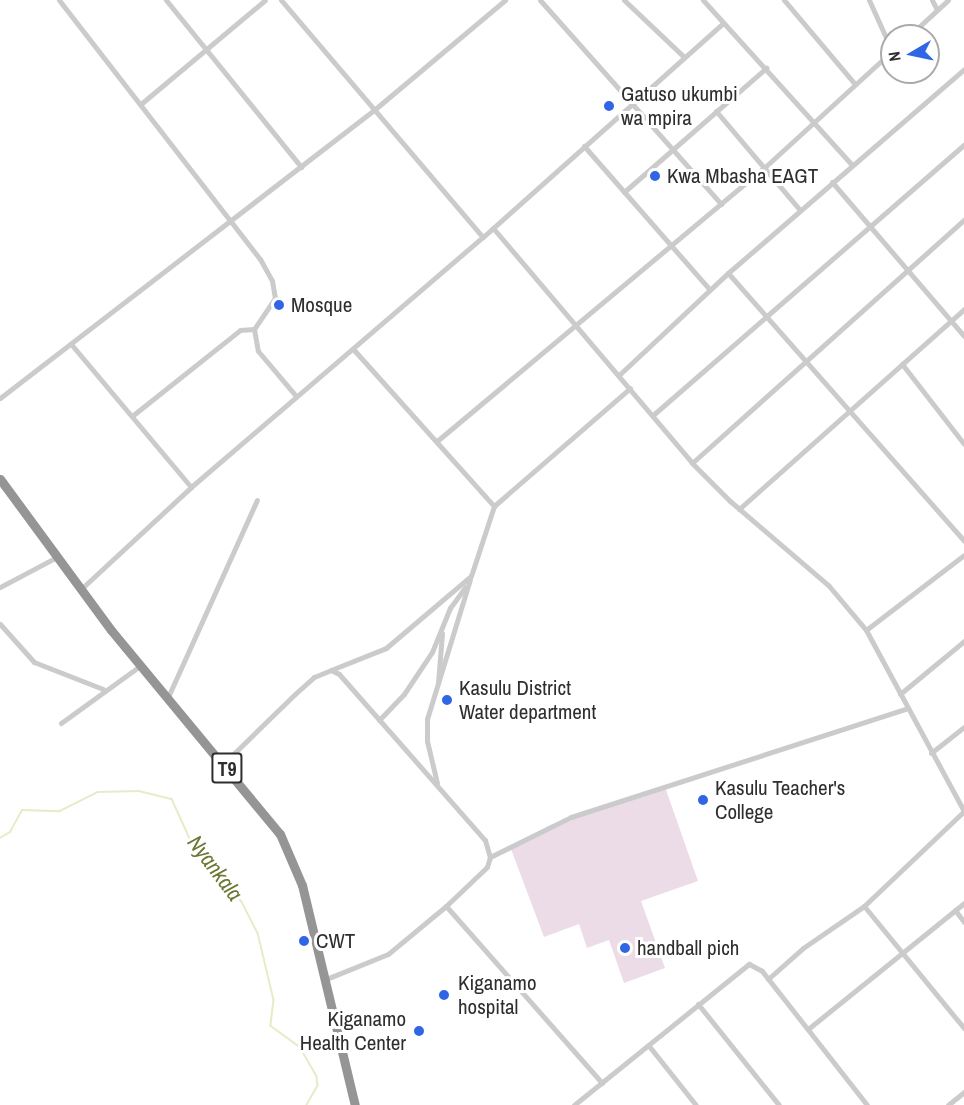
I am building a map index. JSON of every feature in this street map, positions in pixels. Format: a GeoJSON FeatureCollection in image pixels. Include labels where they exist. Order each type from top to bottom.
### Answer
{"type":"FeatureCollection","features":[{"type":"Feature","properties":{"kind":"highway","name":"T9"},"geometry":{"type":"LineString","coordinates":[[0,479],[81,590],[280,834],[294,859],[326,979],[355,1105]]}},
{"type":"Feature","properties":{"kind":"street"},"geometry":{"type":"LineString","coordinates":[[59,0],[142,103],[232,221],[272,281],[274,298],[254,329],[258,351],[296,396]]}},
{"type":"Feature","properties":{"kind":"street"},"geometry":{"type":"LineString","coordinates":[[166,0],[301,167]]}},
{"type":"Feature","properties":{"kind":"street"},"geometry":{"type":"LineString","coordinates":[[142,103],[265,0]]}},
{"type":"Feature","properties":{"kind":"street"},"geometry":{"type":"LineString","coordinates":[[281,0],[483,237]]}},
{"type":"Feature","properties":{"kind":"street"},"geometry":{"type":"LineString","coordinates":[[1,396],[374,110],[506,0]]}},
{"type":"Feature","properties":{"kind":"street"},"geometry":{"type":"LineString","coordinates":[[540,0],[721,204]]}},
{"type":"Feature","properties":{"kind":"street"},"geometry":{"type":"LineString","coordinates":[[624,0],[684,57]]}},
{"type":"Feature","properties":{"kind":"street"},"geometry":{"type":"LineString","coordinates":[[703,0],[722,24],[766,68],[852,165]]}},
{"type":"Feature","properties":{"kind":"street"},"geometry":{"type":"LineString","coordinates":[[784,0],[855,84]]}},
{"type":"Feature","properties":{"kind":"street"},"geometry":{"type":"LineString","coordinates":[[869,0],[880,24]]}},
{"type":"Feature","properties":{"kind":"street"},"geometry":{"type":"LineString","coordinates":[[932,0],[937,10]]}},
{"type":"Feature","properties":{"kind":"street"},"geometry":{"type":"LineString","coordinates":[[922,24],[948,0]]}},
{"type":"Feature","properties":{"kind":"street"},"geometry":{"type":"LineString","coordinates":[[81,590],[191,487],[296,396],[354,350],[722,24]]}},
{"type":"Feature","properties":{"kind":"street"},"geometry":{"type":"LineString","coordinates":[[437,441],[765,167],[880,62]]}},
{"type":"Feature","properties":{"kind":"street"},"geometry":{"type":"LineString","coordinates":[[624,192],[766,68]]}},
{"type":"Feature","properties":{"kind":"street"},"geometry":{"type":"LineString","coordinates":[[619,375],[728,273],[964,69]]}},
{"type":"Feature","properties":{"kind":"street"},"geometry":{"type":"LineString","coordinates":[[716,111],[800,210]]}},
{"type":"Feature","properties":{"kind":"street"},"geometry":{"type":"LineString","coordinates":[[653,415],[964,145]]}},
{"type":"Feature","properties":{"kind":"street"},"geometry":{"type":"LineString","coordinates":[[584,146],[710,290]]}},
{"type":"Feature","properties":{"kind":"street"},"geometry":{"type":"LineString","coordinates":[[832,182],[964,336]]}},
{"type":"Feature","properties":{"kind":"street"},"geometry":{"type":"LineString","coordinates":[[692,463],[964,220]]}},
{"type":"Feature","properties":{"kind":"street"},"geometry":{"type":"LineString","coordinates":[[493,228],[692,463],[739,509],[829,586],[866,630],[964,811],[864,906],[768,978]]}},
{"type":"Feature","properties":{"kind":"street"},"geometry":{"type":"LineString","coordinates":[[728,273],[766,319],[850,410],[964,541]]}},
{"type":"Feature","properties":{"kind":"street"},"geometry":{"type":"LineString","coordinates":[[739,509],[964,309]]}},
{"type":"Feature","properties":{"kind":"street"},"geometry":{"type":"LineString","coordinates":[[132,416],[240,330],[254,329]]}},
{"type":"Feature","properties":{"kind":"street"},"geometry":{"type":"LineString","coordinates":[[71,344],[191,487]]}},
{"type":"Feature","properties":{"kind":"street"},"geometry":{"type":"LineString","coordinates":[[354,350],[494,506]]}},
{"type":"Feature","properties":{"kind":"street"},"geometry":{"type":"LineString","coordinates":[[902,364],[964,444]]}},
{"type":"Feature","properties":{"kind":"street"},"geometry":{"type":"LineString","coordinates":[[439,787],[426,730],[468,584],[494,506],[630,388]]}},
{"type":"Feature","properties":{"kind":"street"},"geometry":{"type":"LineString","coordinates":[[168,697],[258,500]]}},
{"type":"Feature","properties":{"kind":"street"},"geometry":{"type":"LineString","coordinates":[[866,630],[964,555]]}},
{"type":"Feature","properties":{"kind":"street"},"geometry":{"type":"LineString","coordinates":[[0,587],[57,557]]}},
{"type":"Feature","properties":{"kind":"street"},"geometry":{"type":"LineString","coordinates":[[223,764],[301,688],[331,670],[386,648],[471,576]]}},
{"type":"Feature","properties":{"kind":"street"},"geometry":{"type":"LineString","coordinates":[[379,720],[404,694],[436,645],[450,608],[468,584]]}},
{"type":"Feature","properties":{"kind":"street"},"geometry":{"type":"LineString","coordinates":[[0,624],[34,662],[103,689]]}},
{"type":"Feature","properties":{"kind":"street"},"geometry":{"type":"LineString","coordinates":[[438,688],[442,629]]}},
{"type":"Feature","properties":{"kind":"street"},"geometry":{"type":"LineString","coordinates":[[900,694],[964,641]]}},
{"type":"Feature","properties":{"kind":"street"},"geometry":{"type":"LineString","coordinates":[[61,723],[103,689],[141,665]]}},
{"type":"Feature","properties":{"kind":"street"},"geometry":{"type":"LineString","coordinates":[[326,979],[388,954],[446,906],[487,867],[490,857],[485,840],[379,720],[331,670]]}},
{"type":"Feature","properties":{"kind":"street"},"geometry":{"type":"LineString","coordinates":[[490,857],[571,817],[908,708]]}},
{"type":"Feature","properties":{"kind":"street"},"geometry":{"type":"LineString","coordinates":[[932,753],[964,727]]}},
{"type":"Feature","properties":{"kind":"street"},"geometry":{"type":"LineString","coordinates":[[808,1029],[964,903]]}},
{"type":"Feature","properties":{"kind":"street"},"geometry":{"type":"LineString","coordinates":[[446,906],[602,1083]]}},
{"type":"Feature","properties":{"kind":"street"},"geometry":{"type":"LineString","coordinates":[[864,906],[964,1028]]}},
{"type":"Feature","properties":{"kind":"street"},"geometry":{"type":"LineString","coordinates":[[955,910],[964,922]]}},
{"type":"Feature","properties":{"kind":"street"},"geometry":{"type":"LineString","coordinates":[[574,1105],[749,964],[755,965],[768,978],[867,1105]]}},
{"type":"Feature","properties":{"kind":"street"},"geometry":{"type":"LineString","coordinates":[[698,1004],[779,1105]]}},
{"type":"Feature","properties":{"kind":"street"},"geometry":{"type":"LineString","coordinates":[[648,1046],[696,1105]]}},
{"type":"Feature","properties":{"kind":"street"},"geometry":{"type":"LineString","coordinates":[[948,1105],[964,1092]]}},
{"type":"Feature","properties":{"kind":"shaded area"},"geometry":{"type":"Polygon","coordinates":[[[665,787],[698,881],[641,901],[665,968],[624,983],[609,940],[587,948],[579,924],[544,937],[511,849],[548,826],[665,787]]]}},
{"type":"Feature","properties":{"kind":"waterway","name":"Nyankala"},"geometry":{"type":"LineString","coordinates":[[0,838],[10,832],[22,810],[60,811],[98,792],[139,791],[172,799],[192,843],[242,902],[258,933],[274,1000],[271,1026],[300,1047],[317,1077],[318,1086],[307,1105]]}},
{"type":"Feature","properties":{"kind":"place","name":"Gatuso ukumbi wa mpira"},"geometry":{"type":"Point","coordinates":[609,106]}},
{"type":"Feature","properties":{"kind":"place","name":"Kwa Mbasha EAGT"},"geometry":{"type":"Point","coordinates":[655,176]}},
{"type":"Feature","properties":{"kind":"place","name":"Mosque"},"geometry":{"type":"Point","coordinates":[279,305]}},
{"type":"Feature","properties":{"kind":"place","name":"Kasulu District Water department"},"geometry":{"type":"Point","coordinates":[447,700]}},
{"type":"Feature","properties":{"kind":"place","name":"Kasulu Teacher's College"},"geometry":{"type":"Point","coordinates":[703,800]}},
{"type":"Feature","properties":{"kind":"place","name":"CWT"},"geometry":{"type":"Point","coordinates":[304,941]}},
{"type":"Feature","properties":{"kind":"place","name":"handball pich"},"geometry":{"type":"Point","coordinates":[625,948]}},
{"type":"Feature","properties":{"kind":"place","name":"Kiganamo hospital"},"geometry":{"type":"Point","coordinates":[444,995]}},
{"type":"Feature","properties":{"kind":"place","name":"Kiganamo Health Center"},"geometry":{"type":"Point","coordinates":[419,1031]}}]}
